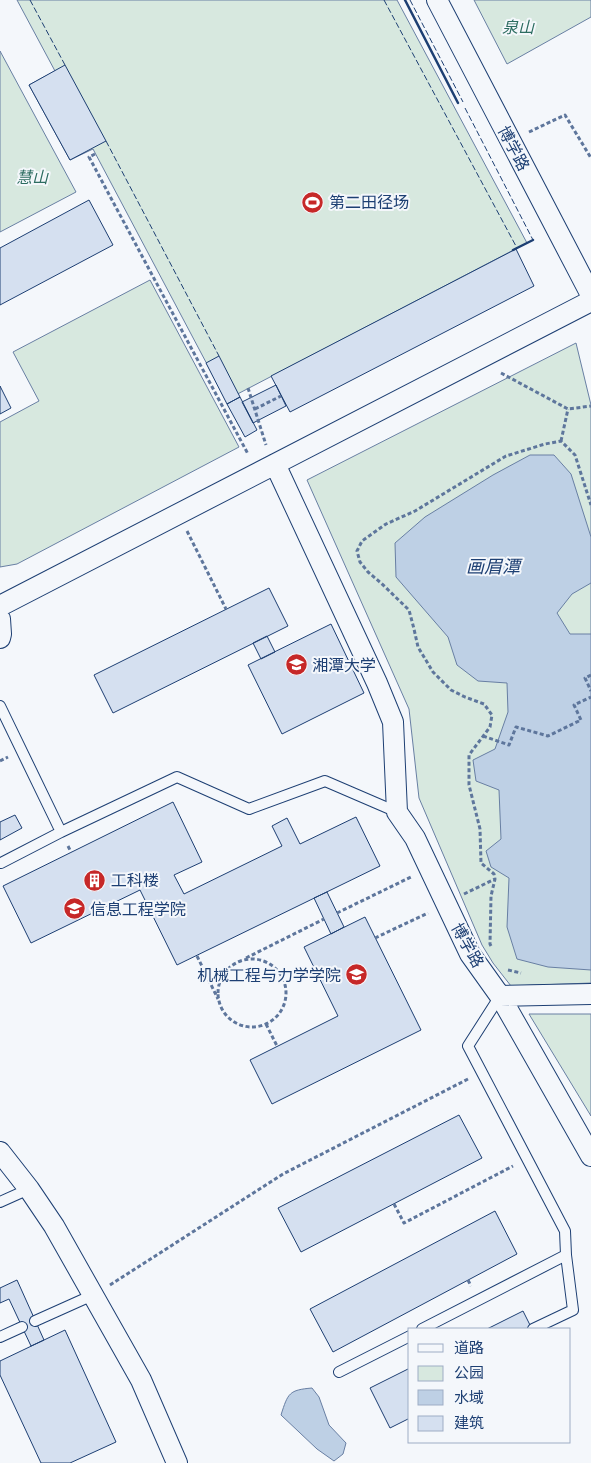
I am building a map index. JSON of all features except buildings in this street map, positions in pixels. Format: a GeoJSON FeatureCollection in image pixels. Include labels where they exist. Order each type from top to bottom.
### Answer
{"type":"FeatureCollection","features":[{"type":"Feature","properties":{"kind":"street","name":"博学路"},"geometry":{"type":"LineString","coordinates":[[437,0],[591,295]]}},
{"type":"Feature","properties":{"kind":"street"},"geometry":{"type":"LineString","coordinates":[[0,606],[591,301]]}},
{"type":"Feature","properties":{"kind":"street"},"geometry":{"type":"LineString","coordinates":[[274,464],[377,683],[393,722],[397,812]]}},
{"type":"Feature","properties":{"kind":"street"},"geometry":{"type":"LineString","coordinates":[[0,619],[2,634],[0,638]]}},
{"type":"Feature","properties":{"kind":"street","name":"博学路"},"geometry":{"type":"LineString","coordinates":[[397,812],[415,838],[429,868],[452,901],[470,954],[500,996],[591,1156]]}},
{"type":"Feature","properties":{"kind":"street"},"geometry":{"type":"LineString","coordinates":[[500,996],[591,994]]}},
{"type":"Feature","properties":{"kind":"street"},"geometry":{"type":"LineString","coordinates":[[0,1152],[29,1189],[100,1291],[177,1463]]}},
{"type":"Feature","properties":{"kind":"lane"},"geometry":{"type":"LineString","coordinates":[[0,706],[62,832]]}},
{"type":"Feature","properties":{"kind":"lane"},"geometry":{"type":"LineString","coordinates":[[1,863],[177,777],[249,809],[325,781],[397,812]]}},
{"type":"Feature","properties":{"kind":"lane"},"geometry":{"type":"LineString","coordinates":[[500,996],[468,1046],[564,1231],[573,1310],[535,1328]]}},
{"type":"Feature","properties":{"kind":"lane"},"geometry":{"type":"LineString","coordinates":[[0,1202],[29,1189]]}},
{"type":"Feature","properties":{"kind":"lane"},"geometry":{"type":"LineString","coordinates":[[424,1328],[566,1255]]}},
{"type":"Feature","properties":{"kind":"lane"},"geometry":{"type":"LineString","coordinates":[[35,1321],[100,1291]]}},
{"type":"Feature","properties":{"kind":"lane"},"geometry":{"type":"LineString","coordinates":[[0,1337],[22,1327]]}},
{"type":"Feature","properties":{"kind":"lane"},"geometry":{"type":"LineString","coordinates":[[340,1372],[408,1337]]}},
{"type":"Feature","properties":{"kind":"path"},"geometry":{"type":"LineString","coordinates":[[510,140],[564,115],[591,158]]}},
{"type":"Feature","properties":{"kind":"path"},"geometry":{"type":"LineString","coordinates":[[95,154],[89,157],[249,456]]}},
{"type":"Feature","properties":{"kind":"path"},"geometry":{"type":"LineString","coordinates":[[501,373],[568,409],[591,406]]}},
{"type":"Feature","properties":{"kind":"path"},"geometry":{"type":"LineString","coordinates":[[248,388],[274,464]]}},
{"type":"Feature","properties":{"kind":"path"},"geometry":{"type":"LineString","coordinates":[[255,408],[282,396]]}},
{"type":"Feature","properties":{"kind":"path"},"geometry":{"type":"LineString","coordinates":[[561,441],[568,409]]}},
{"type":"Feature","properties":{"kind":"path"},"geometry":{"type":"LineString","coordinates":[[561,441],[575,455],[591,505]]}},
{"type":"Feature","properties":{"kind":"path"},"geometry":{"type":"LineString","coordinates":[[494,951],[490,944],[491,896],[495,879],[494,874],[481,863],[480,829],[469,785],[469,755],[490,727],[492,714],[484,704],[451,690],[433,672],[418,647],[409,610],[368,572],[360,562],[357,551],[362,542],[386,524],[415,511],[506,456],[561,441]]}},
{"type":"Feature","properties":{"kind":"path"},"geometry":{"type":"LineString","coordinates":[[186,528],[226,609]]}},
{"type":"Feature","properties":{"kind":"path"},"geometry":{"type":"LineString","coordinates":[[591,675],[585,678],[591,691]]}},
{"type":"Feature","properties":{"kind":"path"},"geometry":{"type":"LineString","coordinates":[[483,736],[509,745],[516,727],[548,736],[581,720],[574,705],[591,697]]}},
{"type":"Feature","properties":{"kind":"path"},"geometry":{"type":"LineString","coordinates":[[337,913],[429,868]]}},
{"type":"Feature","properties":{"kind":"path"},"geometry":{"type":"LineString","coordinates":[[375,938],[495,879]]}},
{"type":"Feature","properties":{"kind":"path"},"geometry":{"type":"LineString","coordinates":[[219,1002],[218,990],[221,978],[228,969],[238,962],[324,919]]}},
{"type":"Feature","properties":{"kind":"path"},"geometry":{"type":"LineString","coordinates":[[197,956],[224,1012],[232,1020],[242,1026],[254,1027],[266,1024],[282,1010],[286,989],[283,979],[269,963],[259,959],[248,959],[238,962]]}},
{"type":"Feature","properties":{"kind":"path"},"geometry":{"type":"LineString","coordinates":[[502,964],[508,970],[530,974]]}},
{"type":"Feature","properties":{"kind":"path"},"geometry":{"type":"LineString","coordinates":[[266,1024],[277,1046]]}},
{"type":"Feature","properties":{"kind":"path"},"geometry":{"type":"LineString","coordinates":[[100,1291],[283,1174],[482,1072]]}},
{"type":"Feature","properties":{"kind":"path"},"geometry":{"type":"LineString","coordinates":[[394,1204],[404,1223],[527,1159]]}},
{"type":"Feature","properties":{"kind":"green space","name":"第二田径场"},"geometry":{"type":"Polygon","coordinates":[[[17,0],[397,0],[527,243],[226,400],[93,149],[70,160],[29,85],[55,71],[17,0]]]}},
{"type":"Feature","properties":{"kind":"green space","name":"泉山"},"geometry":{"type":"Polygon","coordinates":[[[474,0],[591,0],[591,17],[507,64],[474,0]]]}},
{"type":"Feature","properties":{"kind":"green space","name":"慧山"},"geometry":{"type":"Polygon","coordinates":[[[0,51],[76,192],[0,232],[0,51]]]}},
{"type":"Feature","properties":{"kind":"green space"},"geometry":{"type":"Polygon","coordinates":[[[150,280],[239,447],[17,564],[0,567],[0,422],[39,401],[13,352],[150,280]]]}},
{"type":"Feature","properties":{"kind":"green space"},"geometry":{"type":"Polygon","coordinates":[[[576,343],[591,405],[591,983],[511,986],[482,945],[419,798],[409,709],[307,480],[576,343]]]}},
{"type":"Feature","properties":{"kind":"green space"},"geometry":{"type":"Polygon","coordinates":[[[529,1014],[591,1014],[591,1116],[529,1014]]]}},
{"type":"Feature","properties":{"kind":"water","name":"画眉潭"},"geometry":{"type":"Polygon","coordinates":[[[530,455],[554,455],[571,474],[591,537],[591,583],[572,594],[557,613],[570,634],[591,634],[591,970],[548,967],[517,959],[507,927],[509,878],[491,867],[486,851],[501,839],[499,790],[476,781],[473,760],[495,749],[508,712],[507,683],[478,681],[457,665],[448,637],[396,577],[395,543],[425,517],[493,475],[530,455]]]}},
{"type":"Feature","properties":{"kind":"water"},"geometry":{"type":"Polygon","coordinates":[[[312,1388],[319,1397],[329,1425],[346,1443],[343,1454],[334,1461],[317,1449],[281,1415],[290,1394],[298,1390],[312,1388]]]}},
{"type":"Feature","properties":{"kind":"fence"},"geometry":{"type":"LineString","coordinates":[[30,0],[65,65]]}},
{"type":"Feature","properties":{"kind":"fence"},"geometry":{"type":"LineString","coordinates":[[384,0],[517,248]]}},
{"type":"Feature","properties":{"kind":"fence"},"geometry":{"type":"LineString","coordinates":[[410,0],[463,102]]}},
{"type":"Feature","properties":{"kind":"fence"},"geometry":{"type":"LineString","coordinates":[[465,108],[533,240]]}},
{"type":"Feature","properties":{"kind":"fence"},"geometry":{"type":"LineString","coordinates":[[106,141],[219,356]]}},
{"type":"Feature","properties":{"kind":"wall"},"geometry":{"type":"LineString","coordinates":[[405,0],[458,103]]}},
{"type":"Feature","properties":{"kind":"wall"},"geometry":{"type":"LineString","coordinates":[[513,250],[533,240]]}},
{"type":"Feature","properties":{"kind":"place","name":"第二田径场"},"geometry":{"type":"Point","coordinates":[313,202]}},
{"type":"Feature","properties":{"kind":"place","name":"湘潭大学"},"geometry":{"type":"Point","coordinates":[296,665]}},
{"type":"Feature","properties":{"kind":"place","name":"工科楼"},"geometry":{"type":"Point","coordinates":[95,880]}},
{"type":"Feature","properties":{"kind":"place","name":"信息工程学院"},"geometry":{"type":"Point","coordinates":[74,909]}},
{"type":"Feature","properties":{"kind":"place","name":"机械工程与力学学院"},"geometry":{"type":"Point","coordinates":[357,975]}}]}
